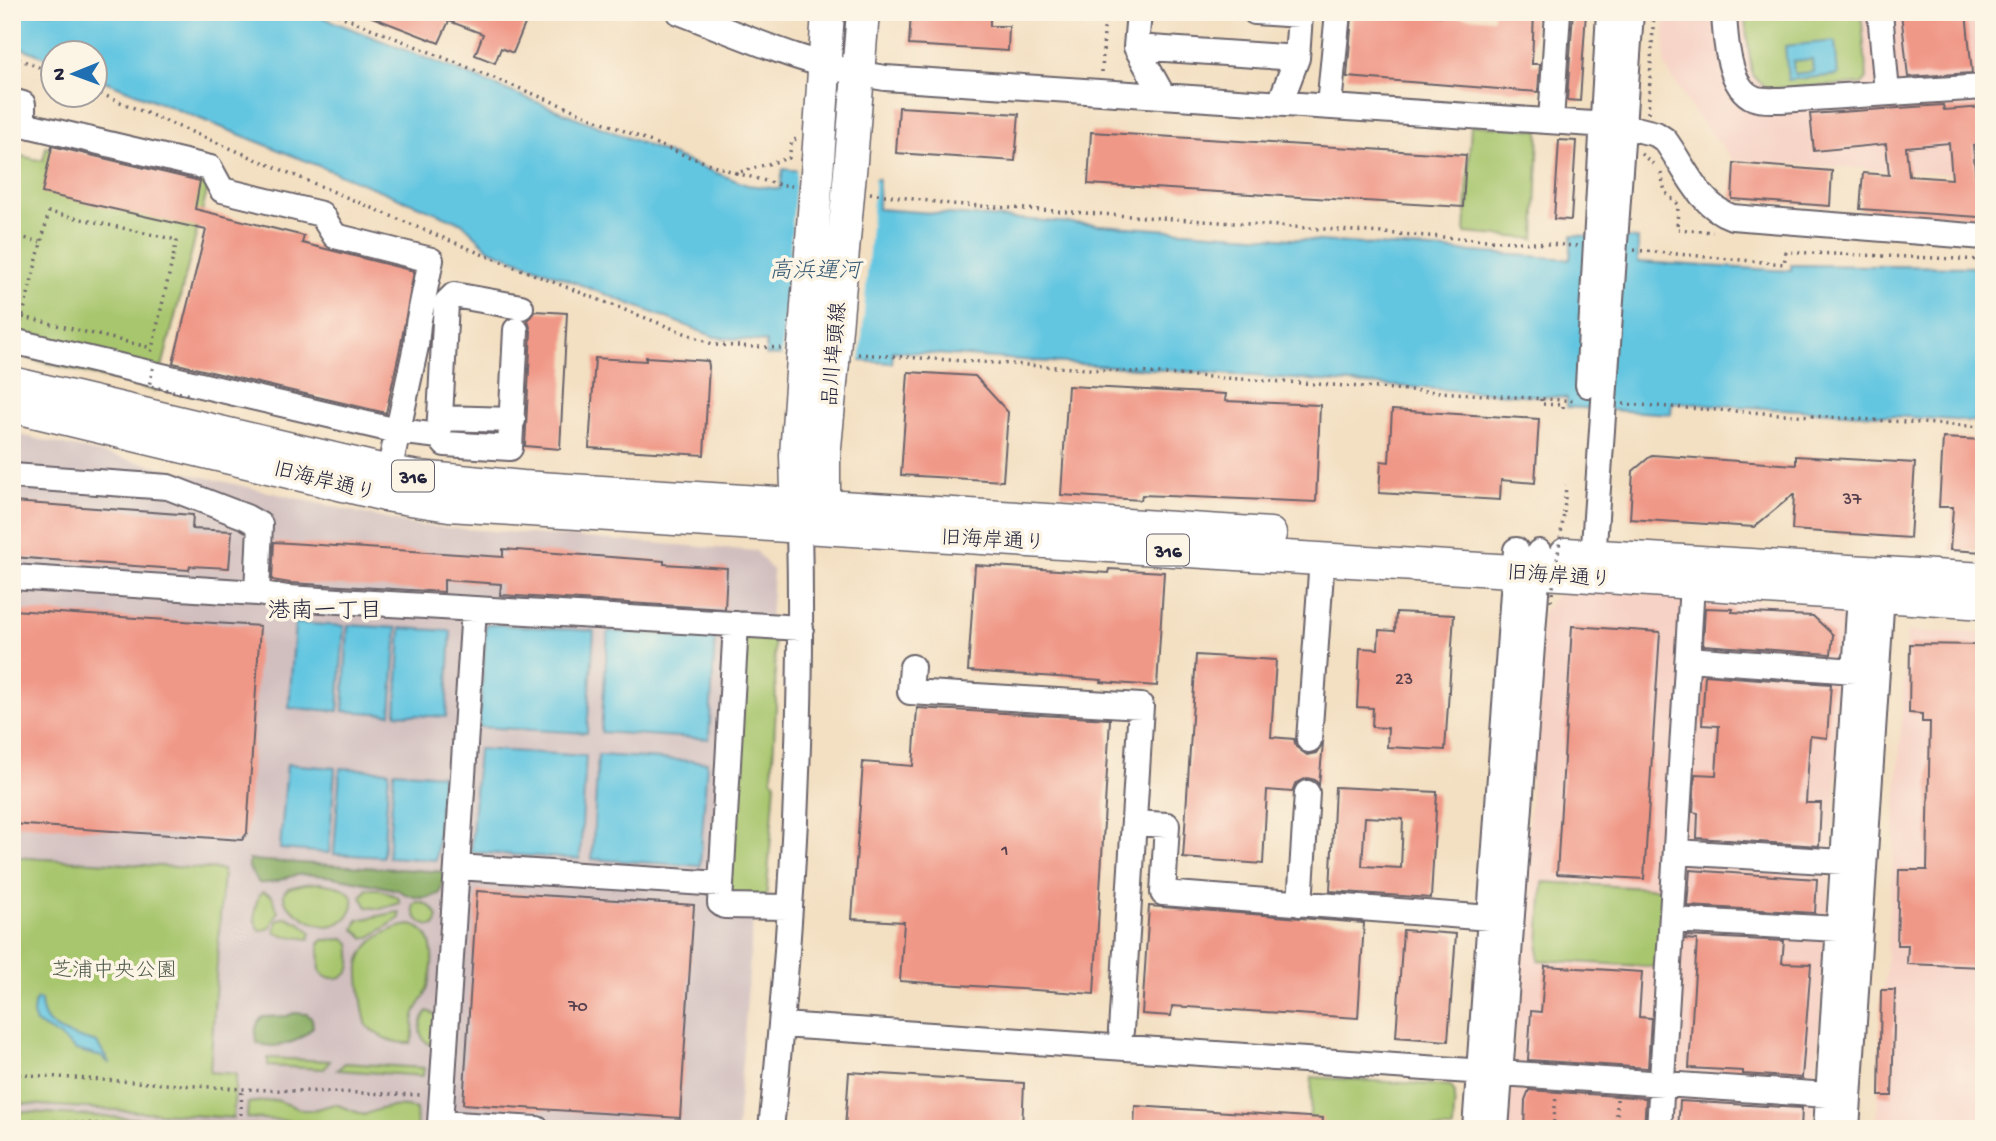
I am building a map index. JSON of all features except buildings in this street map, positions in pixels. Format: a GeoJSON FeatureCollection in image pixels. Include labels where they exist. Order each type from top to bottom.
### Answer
{"type":"FeatureCollection","features":[{"type":"Feature","properties":{"kind":"main road","name":"品川埠頭線"},"geometry":{"type":"LineString","coordinates":[[818,360],[808,148],[825,66],[828,12]]}},
{"type":"Feature","properties":{"kind":"main road","name":"品川埠頭線"},"geometry":{"type":"LineString","coordinates":[[811,516],[796,455],[818,360],[850,161],[863,12]]}},
{"type":"Feature","properties":{"kind":"main road","name":"旧海岸通り"},"geometry":{"type":"LineString","coordinates":[[12,383],[419,477],[811,516],[1322,559],[1527,562]]}},
{"type":"Feature","properties":{"kind":"main road","name":"旧海岸通り"},"geometry":{"type":"LineString","coordinates":[[12,406],[414,500],[521,510],[811,516],[1584,565],[1872,584],[1984,603]]}},
{"type":"Feature","properties":{"kind":"main road","name":"旧海岸通り"},"geometry":{"type":"LineString","coordinates":[[1584,565],[1692,584],[1872,584],[1984,579]]}},
{"type":"Feature","properties":{"kind":"street"},"geometry":{"type":"LineString","coordinates":[[679,12],[793,56],[825,66],[885,78],[1614,125],[1656,134],[1665,140],[1709,204],[1720,214],[1732,218],[1984,237]]}},
{"type":"Feature","properties":{"kind":"street"},"geometry":{"type":"LineString","coordinates":[[1139,12],[1136,47],[1162,94]]}},
{"type":"Feature","properties":{"kind":"street"},"geometry":{"type":"LineString","coordinates":[[1255,12],[1300,15],[1297,58],[1280,103]]}},
{"type":"Feature","properties":{"kind":"street"},"geometry":{"type":"LineString","coordinates":[[1329,106],[1338,12]]}},
{"type":"Feature","properties":{"kind":"street"},"geometry":{"type":"LineString","coordinates":[[1551,121],[1558,12]]}},
{"type":"Feature","properties":{"kind":"street"},"geometry":{"type":"LineString","coordinates":[[1609,12],[1614,125]]}},
{"type":"Feature","properties":{"kind":"street"},"geometry":{"type":"LineString","coordinates":[[1584,565],[1580,407],[1607,219],[1614,125],[1631,12]]}},
{"type":"Feature","properties":{"kind":"street"},"geometry":{"type":"LineString","coordinates":[[1724,12],[1728,53],[1735,79],[1743,92],[1755,99],[1781,100],[1984,87]]}},
{"type":"Feature","properties":{"kind":"street"},"geometry":{"type":"LineString","coordinates":[[1880,12],[1887,93]]}},
{"type":"Feature","properties":{"kind":"street"},"geometry":{"type":"LineString","coordinates":[[1136,47],[1297,58]]}},
{"type":"Feature","properties":{"kind":"street"},"geometry":{"type":"LineString","coordinates":[[12,101],[23,104],[23,124],[210,168],[222,190],[321,214],[335,236],[431,260],[389,472]]}},
{"type":"Feature","properties":{"kind":"street"},"geometry":{"type":"LineString","coordinates":[[12,341],[397,432],[513,421],[519,318],[454,295],[446,303],[440,427]]}},
{"type":"Feature","properties":{"kind":"street"},"geometry":{"type":"LineString","coordinates":[[12,476],[168,487],[246,517],[260,525],[257,593]]}},
{"type":"Feature","properties":{"kind":"street"},"geometry":{"type":"LineString","coordinates":[[771,1129],[782,1025],[799,733],[801,628],[811,516]]}},
{"type":"Feature","properties":{"kind":"street"},"geometry":{"type":"LineString","coordinates":[[1309,740],[1322,559]]}},
{"type":"Feature","properties":{"kind":"street"},"geometry":{"type":"LineString","coordinates":[[1496,1129],[1489,1072],[1490,918],[1527,562]]}},
{"type":"Feature","properties":{"kind":"street"},"geometry":{"type":"LineString","coordinates":[[1475,1129],[1489,1072],[1527,562]]}},
{"type":"Feature","properties":{"kind":"street"},"geometry":{"type":"LineString","coordinates":[[12,577],[257,593],[288,598],[801,628]]}},
{"type":"Feature","properties":{"kind":"street"},"geometry":{"type":"LineString","coordinates":[[1659,1129],[1692,584]]}},
{"type":"Feature","properties":{"kind":"street"},"geometry":{"type":"LineString","coordinates":[[1826,1129],[1855,671],[1872,584]]}},
{"type":"Feature","properties":{"kind":"street"},"geometry":{"type":"LineString","coordinates":[[1847,1129],[1872,584]]}},
{"type":"Feature","properties":{"kind":"street"},"geometry":{"type":"LineString","coordinates":[[474,609],[440,1123],[537,1129]]}},
{"type":"Feature","properties":{"kind":"street"},"geometry":{"type":"LineString","coordinates":[[736,624],[720,903],[724,906],[789,907]]}},
{"type":"Feature","properties":{"kind":"street"},"geometry":{"type":"LineString","coordinates":[[1688,659],[1855,671]]}},
{"type":"Feature","properties":{"kind":"street"},"geometry":{"type":"LineString","coordinates":[[912,667],[910,692],[1141,706],[1121,1031]]}},
{"type":"Feature","properties":{"kind":"street"},"geometry":{"type":"LineString","coordinates":[[1300,904],[1307,793]]}},
{"type":"Feature","properties":{"kind":"street"},"geometry":{"type":"LineString","coordinates":[[1134,823],[1167,825],[1163,893],[1490,918]]}},
{"type":"Feature","properties":{"kind":"street"},"geometry":{"type":"LineString","coordinates":[[1676,852],[1843,862]]}},
{"type":"Feature","properties":{"kind":"street"},"geometry":{"type":"LineString","coordinates":[[457,867],[721,884]]}},
{"type":"Feature","properties":{"kind":"street"},"geometry":{"type":"LineString","coordinates":[[1672,920],[1838,929]]}},
{"type":"Feature","properties":{"kind":"street"},"geometry":{"type":"LineString","coordinates":[[782,1025],[1828,1095]]}},
{"type":"Feature","properties":{"kind":"path"},"geometry":{"type":"LineString","coordinates":[[331,12],[684,155],[777,184]]}},
{"type":"Feature","properties":{"kind":"path"},"geometry":{"type":"LineString","coordinates":[[1101,92],[1105,12]]}},
{"type":"Feature","properties":{"kind":"path"},"geometry":{"type":"LineString","coordinates":[[1648,119],[1654,12]]}},
{"type":"Feature","properties":{"kind":"path"},"geometry":{"type":"LineString","coordinates":[[12,63],[13,57],[38,67]]}},
{"type":"Feature","properties":{"kind":"path"},"geometry":{"type":"LineString","coordinates":[[108,97],[484,255],[715,345],[763,347]]}},
{"type":"Feature","properties":{"kind":"path"},"geometry":{"type":"LineString","coordinates":[[736,173],[789,158],[792,141],[808,148]]}},
{"type":"Feature","properties":{"kind":"path"},"geometry":{"type":"LineString","coordinates":[[882,194],[951,204],[1564,245]]}},
{"type":"Feature","properties":{"kind":"path"},"geometry":{"type":"LineString","coordinates":[[12,320],[22,322],[49,212],[177,240],[152,348],[150,361],[153,368],[149,386],[190,395]]}},
{"type":"Feature","properties":{"kind":"path"},"geometry":{"type":"LineString","coordinates":[[12,235],[40,242]]}},
{"type":"Feature","properties":{"kind":"path"},"geometry":{"type":"LineString","coordinates":[[1633,250],[1784,264],[1786,251],[1984,260]]}},
{"type":"Feature","properties":{"kind":"path"},"geometry":{"type":"LineString","coordinates":[[23,317],[152,348]]}},
{"type":"Feature","properties":{"kind":"path"},"geometry":{"type":"LineString","coordinates":[[892,357],[1541,400],[1580,407]]}},
{"type":"Feature","properties":{"kind":"path"},"geometry":{"type":"LineString","coordinates":[[1541,400],[1541,404],[1580,407]]}},
{"type":"Feature","properties":{"kind":"path"},"geometry":{"type":"LineString","coordinates":[[1671,406],[1984,426]]}},
{"type":"Feature","properties":{"kind":"path"},"geometry":{"type":"LineString","coordinates":[[1551,601],[1566,485]]}},
{"type":"Feature","properties":{"kind":"path"},"geometry":{"type":"LineString","coordinates":[[12,1074],[243,1089],[422,1096]]}},
{"type":"Feature","properties":{"kind":"path"},"geometry":{"type":"LineString","coordinates":[[1553,1129],[1558,1077]]}},
{"type":"Feature","properties":{"kind":"path"},"geometry":{"type":"LineString","coordinates":[[1616,1129],[1617,1080]]}},
{"type":"Feature","properties":{"kind":"path"},"geometry":{"type":"LineString","coordinates":[[240,1129],[243,1089]]}},
{"type":"Feature","properties":{"kind":"path"},"geometry":{"type":"LineString","coordinates":[[17,1128],[31,1119],[183,1129]]}},
{"type":"Feature","properties":{"kind":"shaded area"},"geometry":{"type":"Polygon","coordinates":[[[1664,12],[1984,12],[1984,176],[1733,160],[1698,118],[1665,67],[1664,12]]]}},
{"type":"Feature","properties":{"kind":"shaded area"},"geometry":{"type":"Polygon","coordinates":[[[12,433],[413,525],[756,551],[773,571],[752,932],[737,1129],[12,1129],[12,433]]]}},
{"type":"Feature","properties":{"kind":"shaded area"},"geometry":{"type":"Polygon","coordinates":[[[1566,589],[1834,606],[1841,611],[1847,622],[1813,1129],[1507,1129],[1514,1057],[1542,613],[1557,594],[1566,589]]]}},
{"type":"Feature","properties":{"kind":"shaded area"},"geometry":{"type":"Polygon","coordinates":[[[1907,632],[1984,633],[1984,1129],[1876,1129],[1907,632]]]}},
{"type":"Feature","properties":{"kind":"green space"},"geometry":{"type":"Polygon","coordinates":[[[1744,12],[1861,12],[1867,78],[1862,84],[1767,89],[1752,75],[1744,12]]]}},
{"type":"Feature","properties":{"kind":"green space"},"geometry":{"type":"Polygon","coordinates":[[[1471,125],[1539,130],[1535,239],[1465,233],[1471,125]]]}},
{"type":"Feature","properties":{"kind":"green space"},"geometry":{"type":"Polygon","coordinates":[[[46,147],[209,184],[156,391],[12,354],[12,154],[43,161],[46,147]]]}},
{"type":"Feature","properties":{"kind":"green space"},"geometry":{"type":"Polygon","coordinates":[[[745,638],[774,640],[776,706],[772,778],[775,783],[766,902],[728,900],[745,638]]]}},
{"type":"Feature","properties":{"kind":"green space","name":"芝浦中央公園"},"geometry":{"type":"Polygon","coordinates":[[[12,857],[223,870],[210,1072],[236,1074],[233,1118],[12,1103],[12,857]]]}},
{"type":"Feature","properties":{"kind":"green space"},"geometry":{"type":"Polygon","coordinates":[[[249,860],[445,872],[440,893],[419,898],[398,890],[319,875],[297,875],[259,883],[249,868],[249,860]]]}},
{"type":"Feature","properties":{"kind":"green space"},"geometry":{"type":"Polygon","coordinates":[[[1543,882],[1664,889],[1660,967],[1538,960],[1543,882]]]}},
{"type":"Feature","properties":{"kind":"green space"},"geometry":{"type":"Polygon","coordinates":[[[320,883],[343,888],[351,895],[353,907],[340,923],[326,926],[314,923],[291,908],[284,899],[284,892],[289,888],[320,883]]]}},
{"type":"Feature","properties":{"kind":"green space"},"geometry":{"type":"Polygon","coordinates":[[[367,889],[378,889],[398,897],[400,903],[380,909],[367,907],[361,897],[367,889]]]}},
{"type":"Feature","properties":{"kind":"green space"},"geometry":{"type":"Polygon","coordinates":[[[263,892],[272,896],[278,912],[270,928],[260,931],[255,914],[259,895],[263,892]]]}},
{"type":"Feature","properties":{"kind":"green space"},"geometry":{"type":"Polygon","coordinates":[[[417,902],[427,905],[436,913],[438,916],[435,926],[426,925],[416,917],[414,904],[417,902]]]}},
{"type":"Feature","properties":{"kind":"green space"},"geometry":{"type":"Polygon","coordinates":[[[399,912],[400,918],[370,937],[364,938],[354,929],[358,920],[399,912]]]}},
{"type":"Feature","properties":{"kind":"green space"},"geometry":{"type":"Polygon","coordinates":[[[286,917],[311,932],[309,939],[275,932],[277,921],[286,917]]]}},
{"type":"Feature","properties":{"kind":"green space"},"geometry":{"type":"Polygon","coordinates":[[[411,925],[427,936],[432,967],[428,988],[414,1016],[411,1043],[405,1043],[387,1039],[367,1026],[359,966],[365,950],[378,937],[411,925]]]}},
{"type":"Feature","properties":{"kind":"green space"},"geometry":{"type":"Polygon","coordinates":[[[345,939],[350,943],[350,970],[342,977],[325,977],[320,971],[319,944],[323,940],[345,939]]]}},
{"type":"Feature","properties":{"kind":"green space"},"geometry":{"type":"Polygon","coordinates":[[[427,1011],[443,1017],[441,1049],[428,1043],[421,1035],[421,1024],[427,1011]]]}},
{"type":"Feature","properties":{"kind":"green space"},"geometry":{"type":"Polygon","coordinates":[[[294,1013],[307,1014],[312,1019],[313,1027],[288,1044],[272,1046],[257,1043],[256,1029],[262,1017],[287,1016],[294,1013]]]}},
{"type":"Feature","properties":{"kind":"green space"},"geometry":{"type":"Polygon","coordinates":[[[268,1058],[330,1061],[324,1069],[268,1066],[268,1058]]]}},
{"type":"Feature","properties":{"kind":"green space"},"geometry":{"type":"Polygon","coordinates":[[[345,1063],[424,1068],[423,1076],[337,1070],[345,1063]]]}},
{"type":"Feature","properties":{"kind":"green space"},"geometry":{"type":"Polygon","coordinates":[[[1312,1077],[1451,1086],[1455,1093],[1453,1129],[1309,1129],[1312,1077]]]}},
{"type":"Feature","properties":{"kind":"green space"},"geometry":{"type":"Polygon","coordinates":[[[276,1100],[303,1110],[335,1104],[364,1115],[389,1107],[409,1107],[416,1109],[417,1129],[247,1118],[248,1103],[276,1100]]]}},
{"type":"Feature","properties":{"kind":"green space"},"geometry":{"type":"Polygon","coordinates":[[[12,1111],[308,1129],[12,1129],[12,1111]]]}},
{"type":"Feature","properties":{"kind":"water","name":"高浜運河"},"geometry":{"type":"Polygon","coordinates":[[[12,12],[309,12],[747,185],[780,189],[783,169],[879,179],[878,209],[1570,259],[1572,235],[1638,239],[1638,262],[1791,271],[1791,265],[1978,267],[1978,285],[1984,285],[1984,422],[1672,402],[1671,414],[1567,407],[1567,398],[893,351],[892,363],[766,355],[766,342],[715,337],[489,249],[462,223],[108,82],[108,38],[38,38],[38,54],[12,44],[12,12]]]}},
{"type":"Feature","properties":{"kind":"water"},"geometry":{"type":"Polygon","coordinates":[[[1835,41],[1838,75],[1788,80],[1785,46],[1835,41]],[[1812,59],[1793,61],[1794,74],[1813,72],[1812,59]]]}},
{"type":"Feature","properties":{"kind":"water"},"geometry":{"type":"Polygon","coordinates":[[[295,623],[344,626],[338,711],[289,708],[295,623]]]}},
{"type":"Feature","properties":{"kind":"water"},"geometry":{"type":"Polygon","coordinates":[[[486,624],[594,631],[587,733],[479,727],[486,624]]]}},
{"type":"Feature","properties":{"kind":"water"},"geometry":{"type":"Polygon","coordinates":[[[348,625],[397,628],[391,714],[343,711],[348,625]]]}},
{"type":"Feature","properties":{"kind":"water"},"geometry":{"type":"Polygon","coordinates":[[[401,628],[451,631],[446,717],[396,714],[401,628]]]}},
{"type":"Feature","properties":{"kind":"water"},"geometry":{"type":"Polygon","coordinates":[[[608,631],[715,638],[709,739],[601,732],[608,631]]]}},
{"type":"Feature","properties":{"kind":"water"},"geometry":{"type":"Polygon","coordinates":[[[478,749],[586,756],[580,859],[471,852],[478,749]]]}},
{"type":"Feature","properties":{"kind":"water"},"geometry":{"type":"Polygon","coordinates":[[[598,755],[707,762],[700,866],[592,859],[598,755]]]}},
{"type":"Feature","properties":{"kind":"water"},"geometry":{"type":"Polygon","coordinates":[[[287,764],[335,768],[329,853],[280,849],[287,764]]]}},
{"type":"Feature","properties":{"kind":"water"},"geometry":{"type":"Polygon","coordinates":[[[340,768],[389,771],[383,857],[334,854],[340,768]]]}},
{"type":"Feature","properties":{"kind":"water"},"geometry":{"type":"Polygon","coordinates":[[[394,771],[442,775],[436,860],[388,857],[394,771]]]}},
{"type":"Feature","properties":{"kind":"water"},"geometry":{"type":"Polygon","coordinates":[[[37,999],[41,1000],[42,1011],[52,1026],[69,1035],[97,1043],[110,1064],[102,1057],[76,1050],[36,1023],[33,1015],[37,999]]]}},
{"type":"Feature","properties":{"kind":"pier"},"geometry":{"type":"Polygon","coordinates":[[[797,167],[875,175],[860,364],[781,359],[797,167]]]}},
{"type":"Feature","properties":{"kind":"district","name":"港南一丁目"},"geometry":{"type":"Point","coordinates":[325,609]}}]}
